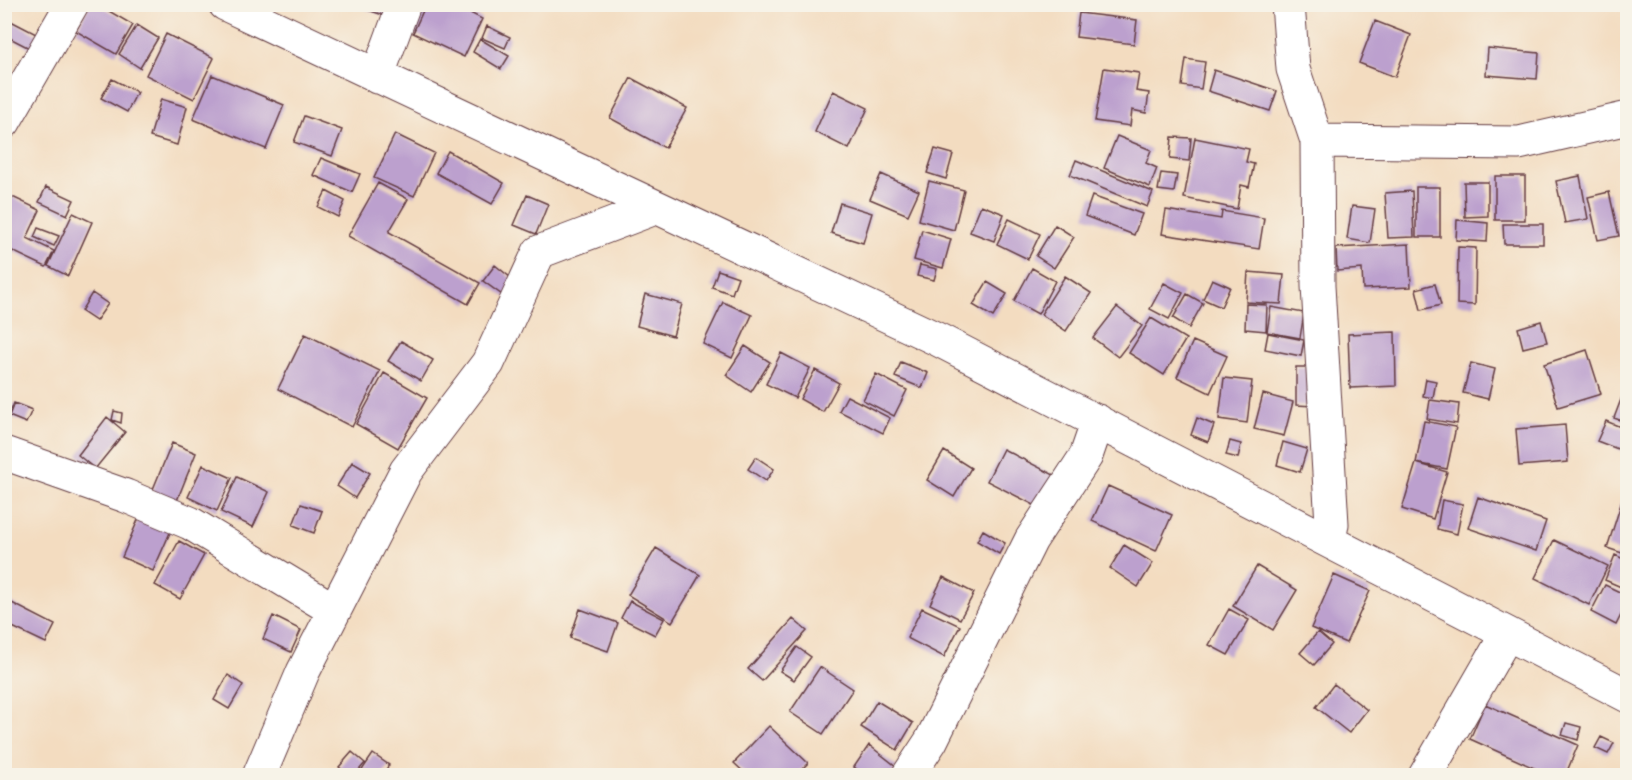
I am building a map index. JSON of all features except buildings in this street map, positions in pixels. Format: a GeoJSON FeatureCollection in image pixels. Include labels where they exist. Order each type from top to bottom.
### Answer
{"type":"FeatureCollection","features":[{"type":"Feature","properties":{"kind":"street"},"geometry":{"type":"LineString","coordinates":[[4,122],[72,4]]}},
{"type":"Feature","properties":{"kind":"street"},"geometry":{"type":"LineString","coordinates":[[225,4],[939,340],[1628,696]]}},
{"type":"Feature","properties":{"kind":"street"},"geometry":{"type":"LineString","coordinates":[[377,76],[404,4]]}},
{"type":"Feature","properties":{"kind":"street"},"geometry":{"type":"LineString","coordinates":[[1288,4],[1293,69],[1317,141],[1318,286],[1332,524],[1329,541]]}},
{"type":"Feature","properties":{"kind":"street"},"geometry":{"type":"LineString","coordinates":[[1317,141],[1519,143],[1628,118]]}},
{"type":"Feature","properties":{"kind":"street"},"geometry":{"type":"LineString","coordinates":[[259,776],[303,672],[406,471],[488,363],[539,252],[655,208]]}},
{"type":"Feature","properties":{"kind":"street"},"geometry":{"type":"LineString","coordinates":[[908,776],[931,741],[1030,540],[1086,456],[1098,421]]}},
{"type":"Feature","properties":{"kind":"street"},"geometry":{"type":"LineString","coordinates":[[4,453],[126,496],[190,523],[334,610]]}},
{"type":"Feature","properties":{"kind":"street"},"geometry":{"type":"LineString","coordinates":[[1425,776],[1507,634]]}}]}
